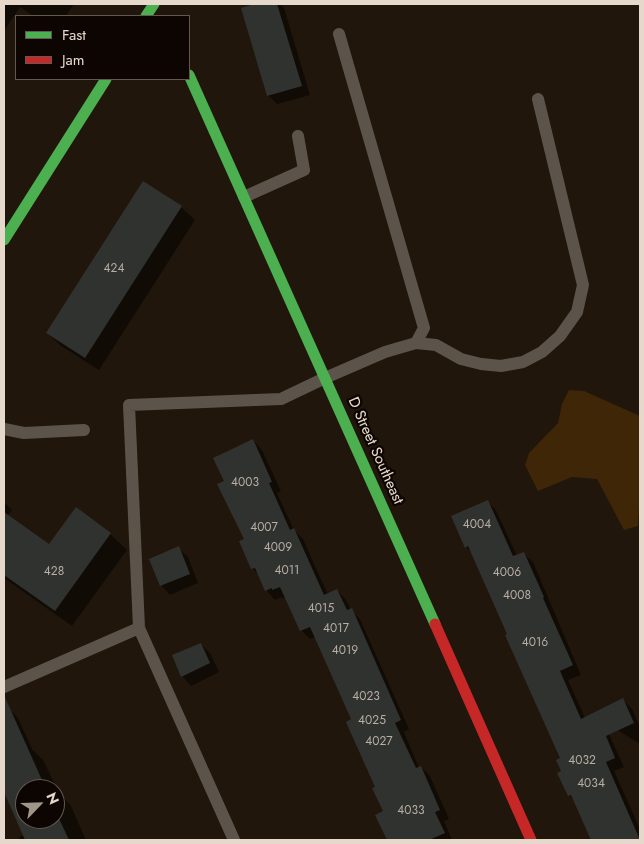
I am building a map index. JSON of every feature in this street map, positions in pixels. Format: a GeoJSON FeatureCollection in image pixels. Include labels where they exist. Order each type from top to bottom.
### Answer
{"type":"FeatureCollection","features":[{"type":"Feature","properties":{"kind":"street"},"geometry":{"type":"LineString","coordinates":[[147,15],[154,4]]}},
{"type":"Feature","properties":{"kind":"street","name":"D Street Southeast"},"geometry":{"type":"LineString","coordinates":[[190,77],[531,840]]}},
{"type":"Feature","properties":{"kind":"street"},"geometry":{"type":"LineString","coordinates":[[4,240],[105,80]]}},
{"type":"Feature","properties":{"kind":"lane"},"geometry":{"type":"LineString","coordinates":[[339,34],[424,328],[416,343]]}},
{"type":"Feature","properties":{"kind":"lane"},"geometry":{"type":"LineString","coordinates":[[234,840],[139,628],[129,405],[281,399],[385,352],[416,343],[436,345],[461,359],[501,366],[523,362],[542,352],[560,336],[577,312],[583,285],[538,99]]}},
{"type":"Feature","properties":{"kind":"lane"},"geometry":{"type":"LineString","coordinates":[[244,197],[304,170],[298,136]]}},
{"type":"Feature","properties":{"kind":"lane"},"geometry":{"type":"LineString","coordinates":[[4,429],[24,433],[84,430]]}},
{"type":"Feature","properties":{"kind":"lane"},"geometry":{"type":"LineString","coordinates":[[4,687],[139,628]]}},
{"type":"Feature","properties":{"kind":"shaded area"},"geometry":{"type":"Polygon","coordinates":[[[569,390],[584,391],[640,416],[638,526],[624,530],[597,479],[572,477],[538,491],[525,465],[529,453],[558,423],[562,404],[569,390]]]}},
{"type":"Feature","properties":{"kind":"building"},"geometry":{"type":"Polygon","coordinates":[[[254,4],[277,4],[302,86],[267,96],[241,8],[254,4]]]}},
{"type":"Feature","properties":{"kind":"building"},"geometry":{"type":"Polygon","coordinates":[[[143,181],[182,206],[85,358],[46,333],[143,181]]]}},
{"type":"Feature","properties":{"kind":"building"},"geometry":{"type":"Polygon","coordinates":[[[253,439],[272,482],[269,483],[290,530],[294,528],[324,595],[337,589],[347,610],[352,608],[401,720],[395,723],[416,768],[421,766],[440,810],[435,812],[445,833],[429,840],[387,840],[375,815],[383,811],[372,788],[375,787],[346,722],[351,719],[310,627],[300,631],[280,587],[265,591],[255,568],[251,569],[239,541],[244,539],[217,484],[224,481],[213,458],[253,439]]]}},
{"type":"Feature","properties":{"kind":"building"},"geometry":{"type":"Polygon","coordinates":[[[488,500],[513,556],[524,552],[573,665],[560,671],[581,719],[623,698],[634,723],[606,736],[615,758],[606,762],[640,840],[591,840],[571,795],[568,796],[557,773],[561,771],[556,760],[560,758],[468,546],[465,548],[451,516],[488,500]]]}},
{"type":"Feature","properties":{"kind":"building"},"geometry":{"type":"Polygon","coordinates":[[[76,507],[111,533],[55,611],[4,575],[4,512],[49,544],[76,507]]]}},
{"type":"Feature","properties":{"kind":"building"},"geometry":{"type":"Polygon","coordinates":[[[179,546],[190,574],[160,586],[149,559],[179,546]]]}},
{"type":"Feature","properties":{"kind":"building"},"geometry":{"type":"Polygon","coordinates":[[[201,643],[210,663],[181,677],[172,655],[201,643]]]}},
{"type":"Feature","properties":{"kind":"building"},"geometry":{"type":"Polygon","coordinates":[[[4,695],[42,779],[15,779],[15,817],[4,792],[4,695]]]}},
{"type":"Feature","properties":{"kind":"building"},"geometry":{"type":"Polygon","coordinates":[[[20,829],[64,829],[69,840],[25,840],[20,829]]]}},
{"type":"Feature","properties":{"kind":"traffic: fast"},"geometry":{"type":"LineString","coordinates":[[147,15],[154,4]]}},
{"type":"Feature","properties":{"kind":"traffic: fast"},"geometry":{"type":"LineString","coordinates":[[190,77],[435,624]]}},
{"type":"Feature","properties":{"kind":"traffic: fast"},"geometry":{"type":"LineString","coordinates":[[4,240],[105,80]]}},
{"type":"Feature","properties":{"kind":"traffic: jam"},"geometry":{"type":"LineString","coordinates":[[435,624],[531,840]]}}]}
